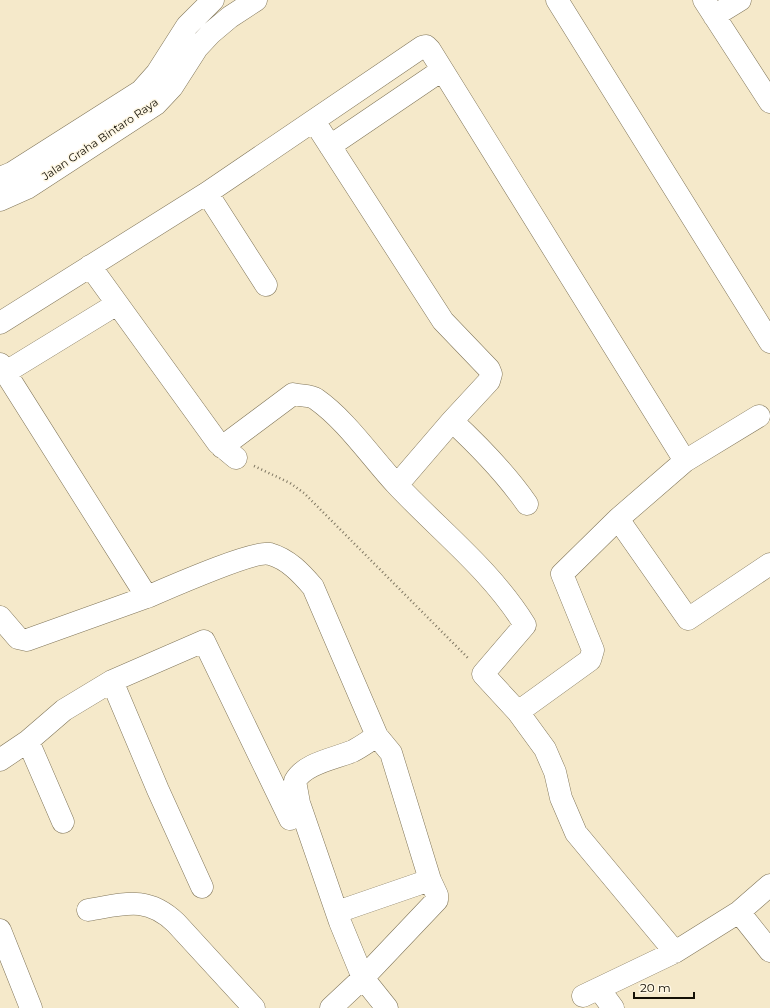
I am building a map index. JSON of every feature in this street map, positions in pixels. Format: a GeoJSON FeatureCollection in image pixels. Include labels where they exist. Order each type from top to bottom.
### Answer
{"type":"FeatureCollection","features":[{"type":"Feature","properties":{"kind":"street","name":"Jalan Graha Bintaro Raya"},"geometry":{"type":"LineString","coordinates":[[0,178],[12,173],[141,90],[157,73],[187,26],[213,0]]}},
{"type":"Feature","properties":{"kind":"street","name":"Jalan Graha Bintaro Raya"},"geometry":{"type":"LineString","coordinates":[[0,200],[27,188],[156,104],[172,88],[197,48],[211,33],[230,17],[256,0]]}},
{"type":"Feature","properties":{"kind":"street"},"geometry":{"type":"LineString","coordinates":[[557,0],[770,342]]}},
{"type":"Feature","properties":{"kind":"street"},"geometry":{"type":"LineString","coordinates":[[740,0],[709,8],[770,102]]}},
{"type":"Feature","properties":{"kind":"street"},"geometry":{"type":"LineString","coordinates":[[0,323],[208,193],[422,47],[428,48],[685,461]]}},
{"type":"Feature","properties":{"kind":"street"},"geometry":{"type":"LineString","coordinates":[[330,146],[442,70]]}},
{"type":"Feature","properties":{"kind":"street"},"geometry":{"type":"LineString","coordinates":[[314,121],[443,320],[490,372],[491,377],[489,381],[452,421],[397,485]]}},
{"type":"Feature","properties":{"kind":"street"},"geometry":{"type":"LineString","coordinates":[[208,193],[266,285]]}},
{"type":"Feature","properties":{"kind":"street"},"geometry":{"type":"LineString","coordinates":[[90,266],[229,452],[293,394],[314,398],[330,410],[397,485],[475,562],[499,590],[525,625],[483,674],[518,712],[545,749],[555,772],[561,798],[576,833],[675,952]]}},
{"type":"Feature","properties":{"kind":"street"},"geometry":{"type":"LineString","coordinates":[[117,304],[3,368],[147,597]]}},
{"type":"Feature","properties":{"kind":"street"},"geometry":{"type":"LineString","coordinates":[[518,712],[590,660],[593,650],[562,574],[618,519],[685,461],[759,416]]}},
{"type":"Feature","properties":{"kind":"street"},"geometry":{"type":"LineString","coordinates":[[452,421],[466,434],[517,490],[527,504]]}},
{"type":"Feature","properties":{"kind":"street"},"geometry":{"type":"LineString","coordinates":[[618,519],[688,619],[770,564]]}},
{"type":"Feature","properties":{"kind":"street"},"geometry":{"type":"LineString","coordinates":[[0,617],[18,638],[26,640],[147,597],[208,571],[245,559],[269,554],[286,562],[302,574],[312,587],[377,736],[391,753],[437,900],[363,978],[331,1008]]}},
{"type":"Feature","properties":{"kind":"street"},"geometry":{"type":"LineString","coordinates":[[0,760],[28,741],[64,710],[112,681],[204,641],[290,819]]}},
{"type":"Feature","properties":{"kind":"street"},"geometry":{"type":"LineString","coordinates":[[112,681],[158,790],[202,887]]}},
{"type":"Feature","properties":{"kind":"street"},"geometry":{"type":"LineString","coordinates":[[377,736],[354,751],[310,767],[298,775],[294,781],[299,803],[337,912],[363,978],[387,1008]]}},
{"type":"Feature","properties":{"kind":"street"},"geometry":{"type":"LineString","coordinates":[[28,741],[63,822]]}},
{"type":"Feature","properties":{"kind":"street"},"geometry":{"type":"LineString","coordinates":[[337,912],[430,880]]}},
{"type":"Feature","properties":{"kind":"street"},"geometry":{"type":"LineString","coordinates":[[613,1008],[591,992],[675,952],[739,912],[770,885]]}},
{"type":"Feature","properties":{"kind":"street"},"geometry":{"type":"LineString","coordinates":[[88,910],[130,903],[155,907],[176,923],[254,1008]]}},
{"type":"Feature","properties":{"kind":"street"},"geometry":{"type":"LineString","coordinates":[[739,912],[770,951]]}},
{"type":"Feature","properties":{"kind":"street"},"geometry":{"type":"LineString","coordinates":[[0,930],[31,1008]]}},
{"type":"Feature","properties":{"kind":"path"},"geometry":{"type":"LineString","coordinates":[[229,452],[290,483],[304,493],[483,674]]}}]}
